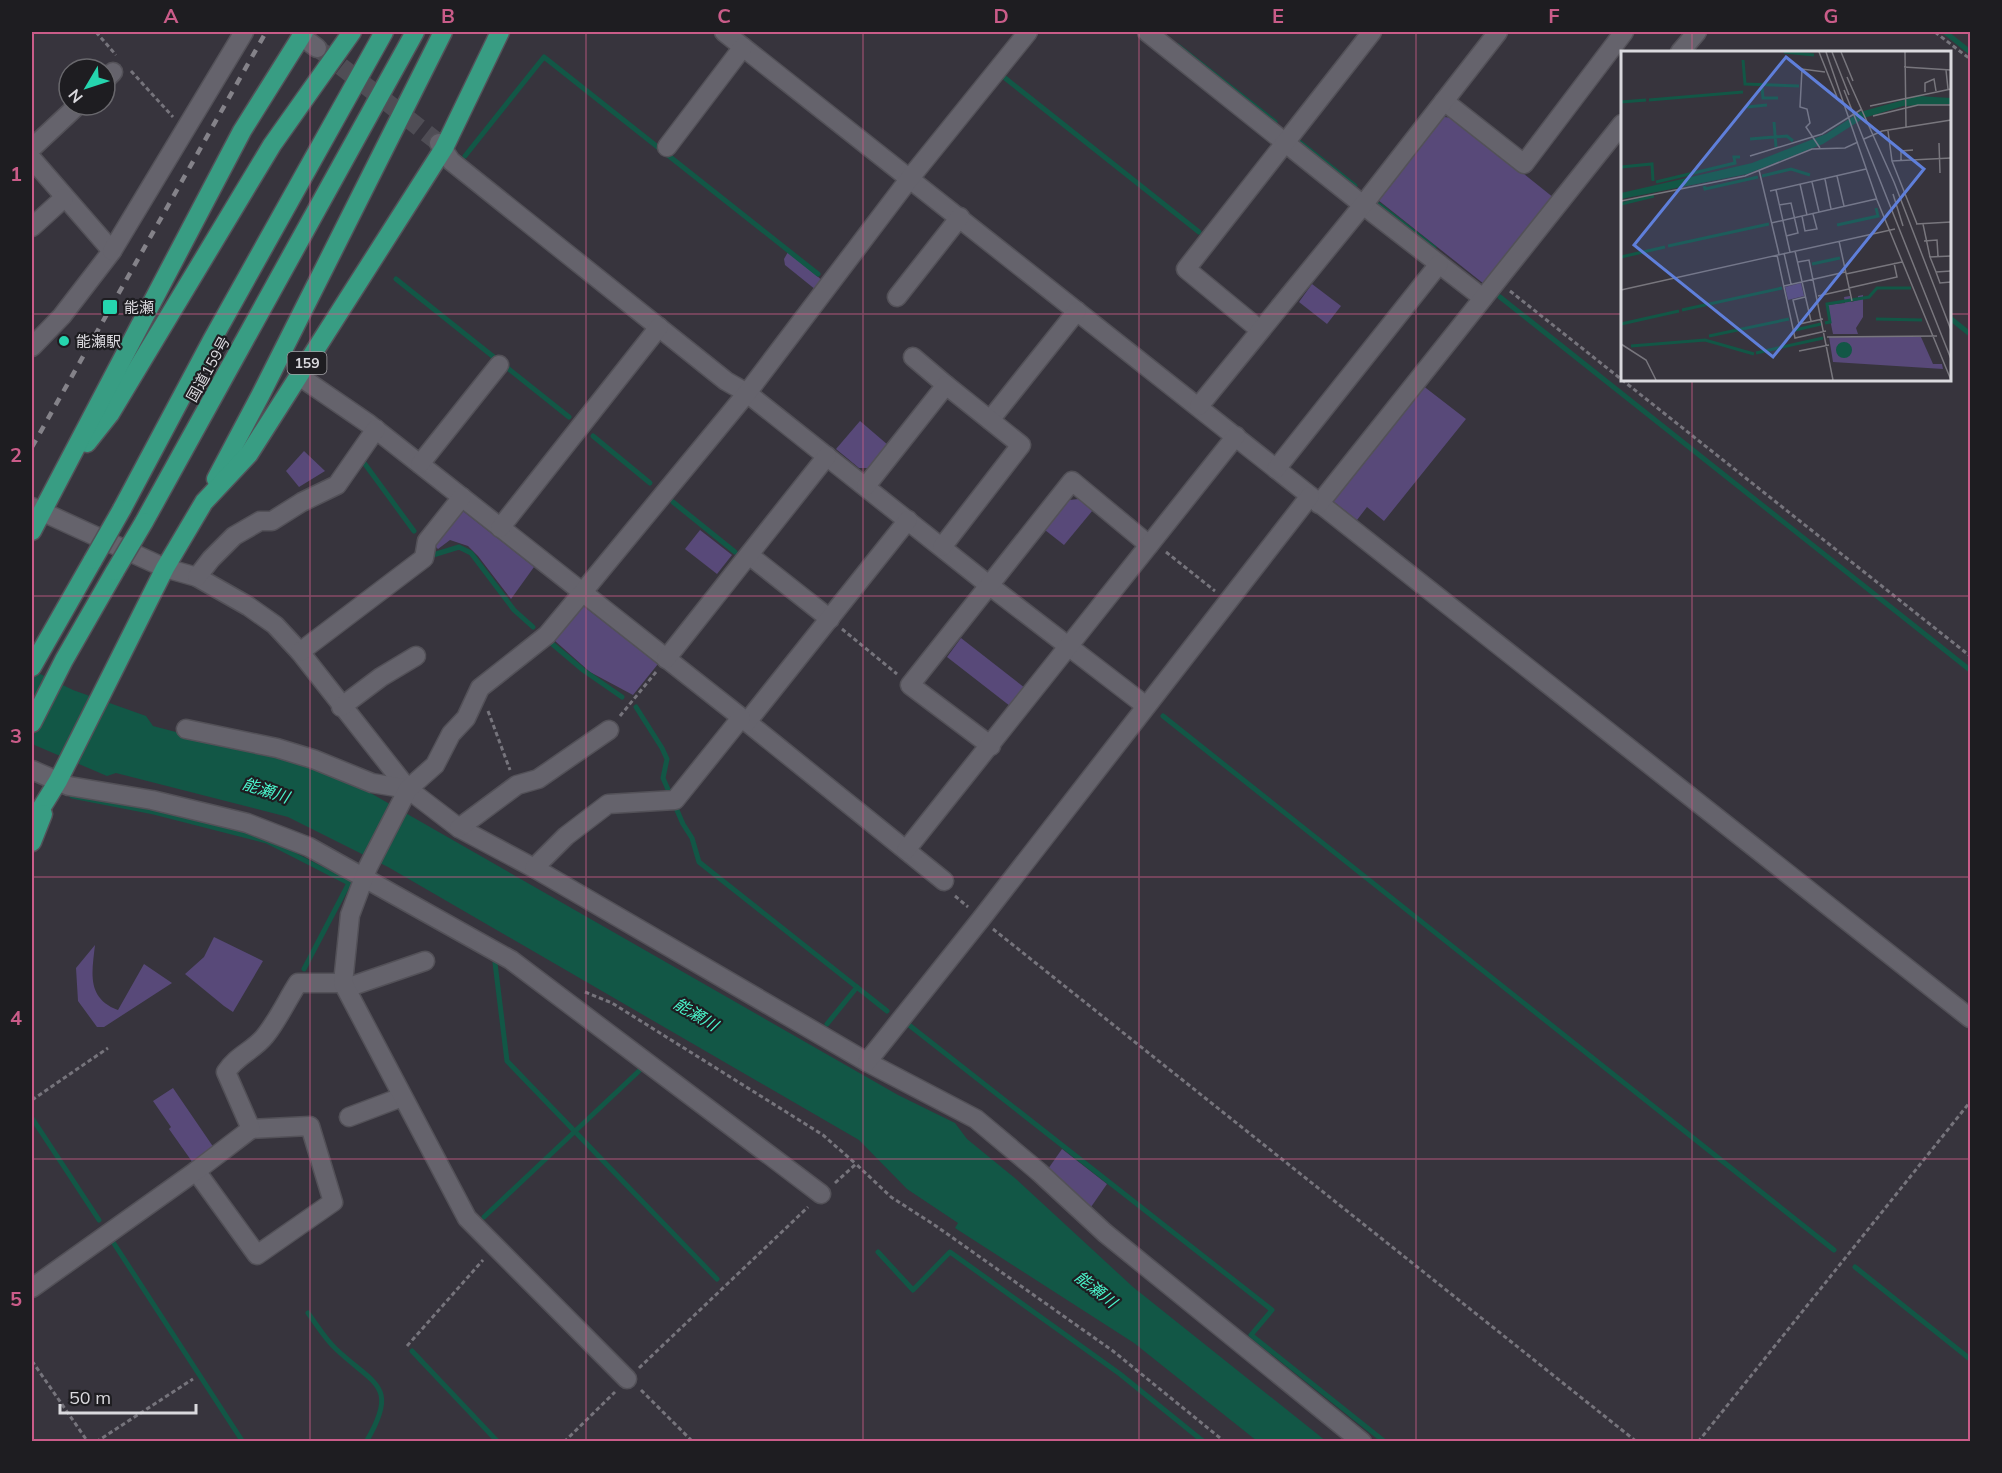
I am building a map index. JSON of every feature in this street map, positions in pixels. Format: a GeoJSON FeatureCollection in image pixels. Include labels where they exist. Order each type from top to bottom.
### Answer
{"type":"FeatureCollection","features":[{"type":"Feature","properties":{"kind":"highway"},"geometry":{"type":"LineString","coordinates":[[32,531],[36,509],[110,414],[272,145],[352,32]]}},
{"type":"Feature","properties":{"kind":"highway","name":"国道159号"},"geometry":{"type":"LineString","coordinates":[[32,667],[122,509],[212,340],[384,32]]}},
{"type":"Feature","properties":{"kind":"highway","name":"国道159号"},"geometry":{"type":"LineString","coordinates":[[32,723],[64,660],[144,522],[415,32]]}},
{"type":"Feature","properties":{"kind":"highway","name":"159"},"geometry":{"type":"LineString","coordinates":[[32,823],[56,784],[165,568],[204,502],[260,396],[443,32]]}},
{"type":"Feature","properties":{"kind":"highway","name":"159"},"geometry":{"type":"LineString","coordinates":[[204,502],[249,454],[299,376],[441,145],[500,32]]}},
{"type":"Feature","properties":{"kind":"highway"},"geometry":{"type":"LineString","coordinates":[[59,477],[242,131],[303,34]]}},
{"type":"Feature","properties":{"kind":"highway","name":"159"},"geometry":{"type":"LineString","coordinates":[[32,843],[56,784]]}},
{"type":"Feature","properties":{"kind":"street"},"geometry":{"type":"LineString","coordinates":[[32,347],[62,316],[112,252],[244,32]]}},
{"type":"Feature","properties":{"kind":"street"},"geometry":{"type":"LineString","coordinates":[[724,32],[1971,1018]]}},
{"type":"Feature","properties":{"kind":"street"},"geometry":{"type":"LineString","coordinates":[[627,1379],[467,1218],[345,986],[350,915],[366,873],[406,794],[435,765],[451,734],[466,718],[480,688],[547,635],[747,393],[910,178],[1028,32]]}},
{"type":"Feature","properties":{"kind":"street"},"geometry":{"type":"LineString","coordinates":[[1147,32],[1483,298]]}},
{"type":"Feature","properties":{"kind":"street"},"geometry":{"type":"LineString","coordinates":[[1260,330],[1186,269],[1372,32]]}},
{"type":"Feature","properties":{"kind":"street"},"geometry":{"type":"LineString","coordinates":[[1199,406],[1363,205],[1498,32]]}},
{"type":"Feature","properties":{"kind":"street"},"geometry":{"type":"LineString","coordinates":[[1444,101],[1524,164],[1616,56],[1624,32]]}},
{"type":"Feature","properties":{"kind":"street"},"geometry":{"type":"LineString","coordinates":[[1681,51],[1697,32]]}},
{"type":"Feature","properties":{"kind":"street"},"geometry":{"type":"LineString","coordinates":[[303,34],[317,48]]}},
{"type":"Feature","properties":{"kind":"street"},"geometry":{"type":"LineString","coordinates":[[667,147],[743,47]]}},
{"type":"Feature","properties":{"kind":"street"},"geometry":{"type":"LineString","coordinates":[[32,148],[65,117]]}},
{"type":"Feature","properties":{"kind":"street"},"geometry":{"type":"LineString","coordinates":[[867,1062],[1229,601],[1483,298],[1621,126]]}},
{"type":"Feature","properties":{"kind":"street"},"geometry":{"type":"LineString","coordinates":[[441,145],[451,161],[726,381],[747,393],[990,586],[1146,706]]}},
{"type":"Feature","properties":{"kind":"street"},"geometry":{"type":"LineString","coordinates":[[32,159],[112,252]]}},
{"type":"Feature","properties":{"kind":"street"},"geometry":{"type":"LineString","coordinates":[[32,227],[64,198]]}},
{"type":"Feature","properties":{"kind":"street"},"geometry":{"type":"LineString","coordinates":[[897,297],[960,217]]}},
{"type":"Feature","properties":{"kind":"street"},"geometry":{"type":"LineString","coordinates":[[1276,469],[1439,264]]}},
{"type":"Feature","properties":{"kind":"street"},"geometry":{"type":"LineString","coordinates":[[990,420],[1077,311]]}},
{"type":"Feature","properties":{"kind":"street"},"geometry":{"type":"LineString","coordinates":[[500,528],[659,327]]}},
{"type":"Feature","properties":{"kind":"street"},"geometry":{"type":"LineString","coordinates":[[913,357],[1021,445],[942,547]]}},
{"type":"Feature","properties":{"kind":"street"},"geometry":{"type":"LineString","coordinates":[[420,464],[500,365]]}},
{"type":"Feature","properties":{"kind":"street"},"geometry":{"type":"LineString","coordinates":[[299,376],[376,429],[944,881]]}},
{"type":"Feature","properties":{"kind":"street"},"geometry":{"type":"LineString","coordinates":[[866,486],[946,385]]}},
{"type":"Feature","properties":{"kind":"street"},"geometry":{"type":"LineString","coordinates":[[197,577],[234,536],[260,522],[272,521],[337,484],[376,429]]}},
{"type":"Feature","properties":{"kind":"street"},"geometry":{"type":"LineString","coordinates":[[906,850],[1236,436]]}},
{"type":"Feature","properties":{"kind":"street"},"geometry":{"type":"LineString","coordinates":[[666,659],[827,456]]}},
{"type":"Feature","properties":{"kind":"street"},"geometry":{"type":"LineString","coordinates":[[991,746],[910,685],[1071,481],[1151,543]]}},
{"type":"Feature","properties":{"kind":"street"},"geometry":{"type":"LineString","coordinates":[[300,652],[424,558],[428,541],[462,497]]}},
{"type":"Feature","properties":{"kind":"street"},"geometry":{"type":"LineString","coordinates":[[36,509],[165,568],[197,577],[248,606],[275,625],[300,652],[406,794]]}},
{"type":"Feature","properties":{"kind":"street"},"geometry":{"type":"LineString","coordinates":[[534,868],[566,836],[608,804],[669,801],[744,720],[830,619],[908,520]]}},
{"type":"Feature","properties":{"kind":"street"},"geometry":{"type":"LineString","coordinates":[[749,555],[830,619]]}},
{"type":"Feature","properties":{"kind":"street"},"geometry":{"type":"LineString","coordinates":[[341,707],[381,676],[416,656]]}},
{"type":"Feature","properties":{"kind":"street"},"geometry":{"type":"LineString","coordinates":[[186,729],[277,748],[314,759],[372,783],[406,794],[459,828],[534,868],[867,1062],[976,1119],[1039,1172],[1105,1233],[1362,1442]]}},
{"type":"Feature","properties":{"kind":"street"},"geometry":{"type":"LineString","coordinates":[[459,828],[517,785],[538,778],[609,730]]}},
{"type":"Feature","properties":{"kind":"street"},"geometry":{"type":"LineString","coordinates":[[32,770],[56,784],[152,800],[246,823],[309,847],[366,873],[512,960],[821,1194]]}},
{"type":"Feature","properties":{"kind":"street"},"geometry":{"type":"LineString","coordinates":[[251,1129],[226,1072],[234,1061],[264,1038],[298,983],[345,986],[425,961]]}},
{"type":"Feature","properties":{"kind":"street"},"geometry":{"type":"LineString","coordinates":[[350,1118],[402,1096]]}},
{"type":"Feature","properties":{"kind":"street"},"geometry":{"type":"LineString","coordinates":[[32,1288],[251,1129],[310,1126],[333,1202],[257,1255],[196,1171]]}},
{"type":"Feature","properties":{"kind":"path"},"geometry":{"type":"LineString","coordinates":[[96,32],[110,57]]}},
{"type":"Feature","properties":{"kind":"path"},"geometry":{"type":"LineString","coordinates":[[1935,32],[1971,59]]}},
{"type":"Feature","properties":{"kind":"path"},"geometry":{"type":"LineString","coordinates":[[117,70],[186,130]]}},
{"type":"Feature","properties":{"kind":"path"},"geometry":{"type":"LineString","coordinates":[[1497,280],[1621,378]]}},
{"type":"Feature","properties":{"kind":"path"},"geometry":{"type":"LineString","coordinates":[[1624,381],[1971,656]]}},
{"type":"Feature","properties":{"kind":"path"},"geometry":{"type":"LineString","coordinates":[[1151,543],[1229,601]]}},
{"type":"Feature","properties":{"kind":"path"},"geometry":{"type":"LineString","coordinates":[[830,619],[910,685]]}},
{"type":"Feature","properties":{"kind":"path"},"geometry":{"type":"LineString","coordinates":[[609,730],[666,659]]}},
{"type":"Feature","properties":{"kind":"path"},"geometry":{"type":"LineString","coordinates":[[480,688],[517,785]]}},
{"type":"Feature","properties":{"kind":"path"},"geometry":{"type":"LineString","coordinates":[[944,881],[943,886],[981,919],[1637,1442]]}},
{"type":"Feature","properties":{"kind":"path"},"geometry":{"type":"LineString","coordinates":[[582,990],[612,1003],[823,1135],[891,1197],[936,1226],[1113,1351],[1225,1442]]}},
{"type":"Feature","properties":{"kind":"path"},"geometry":{"type":"LineString","coordinates":[[32,1100],[108,1048]]}},
{"type":"Feature","properties":{"kind":"path"},"geometry":{"type":"LineString","coordinates":[[1698,1442],[1971,1102]]}},
{"type":"Feature","properties":{"kind":"path"},"geometry":{"type":"LineString","coordinates":[[564,1442],[821,1194],[856,1164]]}},
{"type":"Feature","properties":{"kind":"path"},"geometry":{"type":"LineString","coordinates":[[407,1346],[496,1245]]}},
{"type":"Feature","properties":{"kind":"path"},"geometry":{"type":"LineString","coordinates":[[32,1360],[88,1442]]}},
{"type":"Feature","properties":{"kind":"path"},"geometry":{"type":"LineString","coordinates":[[96,1442],[193,1379]]}},
{"type":"Feature","properties":{"kind":"path"},"geometry":{"type":"LineString","coordinates":[[627,1379],[648,1395],[693,1442]]}},
{"type":"Feature","properties":{"kind":"shaded area"},"geometry":{"type":"Polygon","coordinates":[[[1444,117],[1454,118],[1554,198],[1484,284],[1378,200],[1444,117]]]}},
{"type":"Feature","properties":{"kind":"shaded area"},"geometry":{"type":"Polygon","coordinates":[[[788,252],[823,281],[816,290],[785,265],[784,259],[788,252]]]}},
{"type":"Feature","properties":{"kind":"shaded area"},"geometry":{"type":"Polygon","coordinates":[[[1312,284],[1341,306],[1327,324],[1299,302],[1312,284]]]}},
{"type":"Feature","properties":{"kind":"shaded area"},"geometry":{"type":"Polygon","coordinates":[[[1422,385],[1466,419],[1384,521],[1367,507],[1357,520],[1333,501],[1422,385]]]}},
{"type":"Feature","properties":{"kind":"shaded area"},"geometry":{"type":"Polygon","coordinates":[[[860,421],[888,445],[869,468],[859,468],[836,449],[860,421]]]}},
{"type":"Feature","properties":{"kind":"shaded area"},"geometry":{"type":"Polygon","coordinates":[[[304,451],[325,471],[299,487],[286,471],[304,451]]]}},
{"type":"Feature","properties":{"kind":"shaded area"},"geometry":{"type":"Polygon","coordinates":[[[1079,499],[1093,510],[1064,545],[1045,530],[1069,500],[1079,499]]]}},
{"type":"Feature","properties":{"kind":"shaded area"},"geometry":{"type":"Polygon","coordinates":[[[459,508],[534,567],[511,599],[468,546],[450,540],[438,549],[432,543],[459,508]]]}},
{"type":"Feature","properties":{"kind":"shaded area"},"geometry":{"type":"Polygon","coordinates":[[[700,530],[732,555],[717,574],[685,549],[700,530]]]}},
{"type":"Feature","properties":{"kind":"shaded area"},"geometry":{"type":"Polygon","coordinates":[[[582,605],[658,664],[633,695],[590,672],[554,640],[582,605]]]}},
{"type":"Feature","properties":{"kind":"shaded area"},"geometry":{"type":"Polygon","coordinates":[[[961,638],[1025,688],[1010,706],[947,657],[961,638]]]}},
{"type":"Feature","properties":{"kind":"shaded area"},"geometry":{"type":"Polygon","coordinates":[[[214,937],[263,961],[233,1012],[185,974],[204,957],[214,937]]]}},
{"type":"Feature","properties":{"kind":"shaded area"},"geometry":{"type":"Polygon","coordinates":[[[95,945],[93,983],[100,999],[118,1010],[144,964],[172,983],[104,1027],[97,1027],[78,1001],[76,968],[95,945]]]}},
{"type":"Feature","properties":{"kind":"shaded area"},"geometry":{"type":"Polygon","coordinates":[[[173,1088],[214,1148],[193,1163],[153,1101],[173,1088]]]}},
{"type":"Feature","properties":{"kind":"shaded area"},"geometry":{"type":"Polygon","coordinates":[[[1062,1149],[1107,1184],[1091,1207],[1048,1169],[1062,1149]]]}},
{"type":"Feature","properties":{"kind":"water","name":"能瀬川"},"geometry":{"type":"Polygon","coordinates":[[[32,670],[73,690],[146,716],[153,726],[310,767],[367,791],[898,1095],[955,1123],[967,1139],[1016,1179],[1133,1287],[1326,1441],[1257,1441],[1134,1343],[955,1228],[958,1223],[907,1189],[859,1140],[388,867],[288,817],[116,773],[107,776],[32,744],[32,670]]]}},
{"type":"Feature","properties":{"kind":"waterway"},"geometry":{"type":"LineString","coordinates":[[1945,32],[1970,52]]}},
{"type":"Feature","properties":{"kind":"waterway"},"geometry":{"type":"LineString","coordinates":[[1178,46],[1275,122]]}},
{"type":"Feature","properties":{"kind":"waterway"},"geometry":{"type":"LineString","coordinates":[[465,156],[544,57],[818,274]]}},
{"type":"Feature","properties":{"kind":"waterway"},"geometry":{"type":"LineString","coordinates":[[1005,78],[1199,232]]}},
{"type":"Feature","properties":{"kind":"waterway"},"geometry":{"type":"LineString","coordinates":[[1298,141],[1355,186]]}},
{"type":"Feature","properties":{"kind":"waterway"},"geometry":{"type":"LineString","coordinates":[[1379,205],[1434,248]]}},
{"type":"Feature","properties":{"kind":"waterway"},"geometry":{"type":"LineString","coordinates":[[396,279],[569,417]]}},
{"type":"Feature","properties":{"kind":"waterway"},"geometry":{"type":"LineString","coordinates":[[1500,297],[1970,670]]}},
{"type":"Feature","properties":{"kind":"waterway"},"geometry":{"type":"LineString","coordinates":[[1951,319],[1970,334]]}},
{"type":"Feature","properties":{"kind":"waterway"},"geometry":{"type":"LineString","coordinates":[[593,436],[650,483]]}},
{"type":"Feature","properties":{"kind":"waterway"},"geometry":{"type":"LineString","coordinates":[[362,460],[414,531]]}},
{"type":"Feature","properties":{"kind":"waterway"},"geometry":{"type":"LineString","coordinates":[[673,502],[735,552]]}},
{"type":"Feature","properties":{"kind":"waterway"},"geometry":{"type":"LineString","coordinates":[[433,555],[459,547],[471,553],[514,610],[533,627]]}},
{"type":"Feature","properties":{"kind":"waterway"},"geometry":{"type":"LineString","coordinates":[[550,642],[583,670],[622,697]]}},
{"type":"Feature","properties":{"kind":"waterway"},"geometry":{"type":"LineString","coordinates":[[636,707],[667,759],[663,778],[683,824],[692,838],[699,862],[887,1011]]}},
{"type":"Feature","properties":{"kind":"waterway"},"geometry":{"type":"LineString","coordinates":[[1163,716],[1834,1250]]}},
{"type":"Feature","properties":{"kind":"waterway"},"geometry":{"type":"LineString","coordinates":[[72,796],[154,812],[267,841],[349,883],[304,969]]}},
{"type":"Feature","properties":{"kind":"waterway"},"geometry":{"type":"LineString","coordinates":[[495,963],[507,1061],[717,1279]]}},
{"type":"Feature","properties":{"kind":"waterway"},"geometry":{"type":"LineString","coordinates":[[827,1024],[857,987]]}},
{"type":"Feature","properties":{"kind":"waterway"},"geometry":{"type":"LineString","coordinates":[[909,1025],[1272,1310],[1251,1335],[1385,1442]]}},
{"type":"Feature","properties":{"kind":"waterway"},"geometry":{"type":"LineString","coordinates":[[484,1217],[640,1070]]}},
{"type":"Feature","properties":{"kind":"waterway"},"geometry":{"type":"LineString","coordinates":[[32,1118],[99,1220]]}},
{"type":"Feature","properties":{"kind":"waterway"},"geometry":{"type":"LineString","coordinates":[[113,1242],[243,1442]]}},
{"type":"Feature","properties":{"kind":"waterway"},"geometry":{"type":"LineString","coordinates":[[878,1252],[913,1290],[950,1252],[1120,1374],[1204,1442]]}},
{"type":"Feature","properties":{"kind":"waterway"},"geometry":{"type":"LineString","coordinates":[[1855,1267],[1970,1359]]}},
{"type":"Feature","properties":{"kind":"waterway"},"geometry":{"type":"LineString","coordinates":[[308,1313],[332,1345],[378,1388],[381,1408],[366,1442]]}},
{"type":"Feature","properties":{"kind":"waterway"},"geometry":{"type":"LineString","coordinates":[[412,1351],[498,1442]]}},
{"type":"Feature","properties":{"kind":"tunnel"},"geometry":{"type":"LineString","coordinates":[[320,50],[439,143]]}},
{"type":"Feature","properties":{"kind":"railway"},"geometry":{"type":"LineString","coordinates":[[32,447],[266,32]]}},
{"type":"Feature","properties":{"kind":"place","name":"能瀬"},"geometry":{"type":"Point","coordinates":[110,307]}},
{"type":"Feature","properties":{"kind":"place","name":"能瀬駅"},"geometry":{"type":"Point","coordinates":[64,341]}}]}
